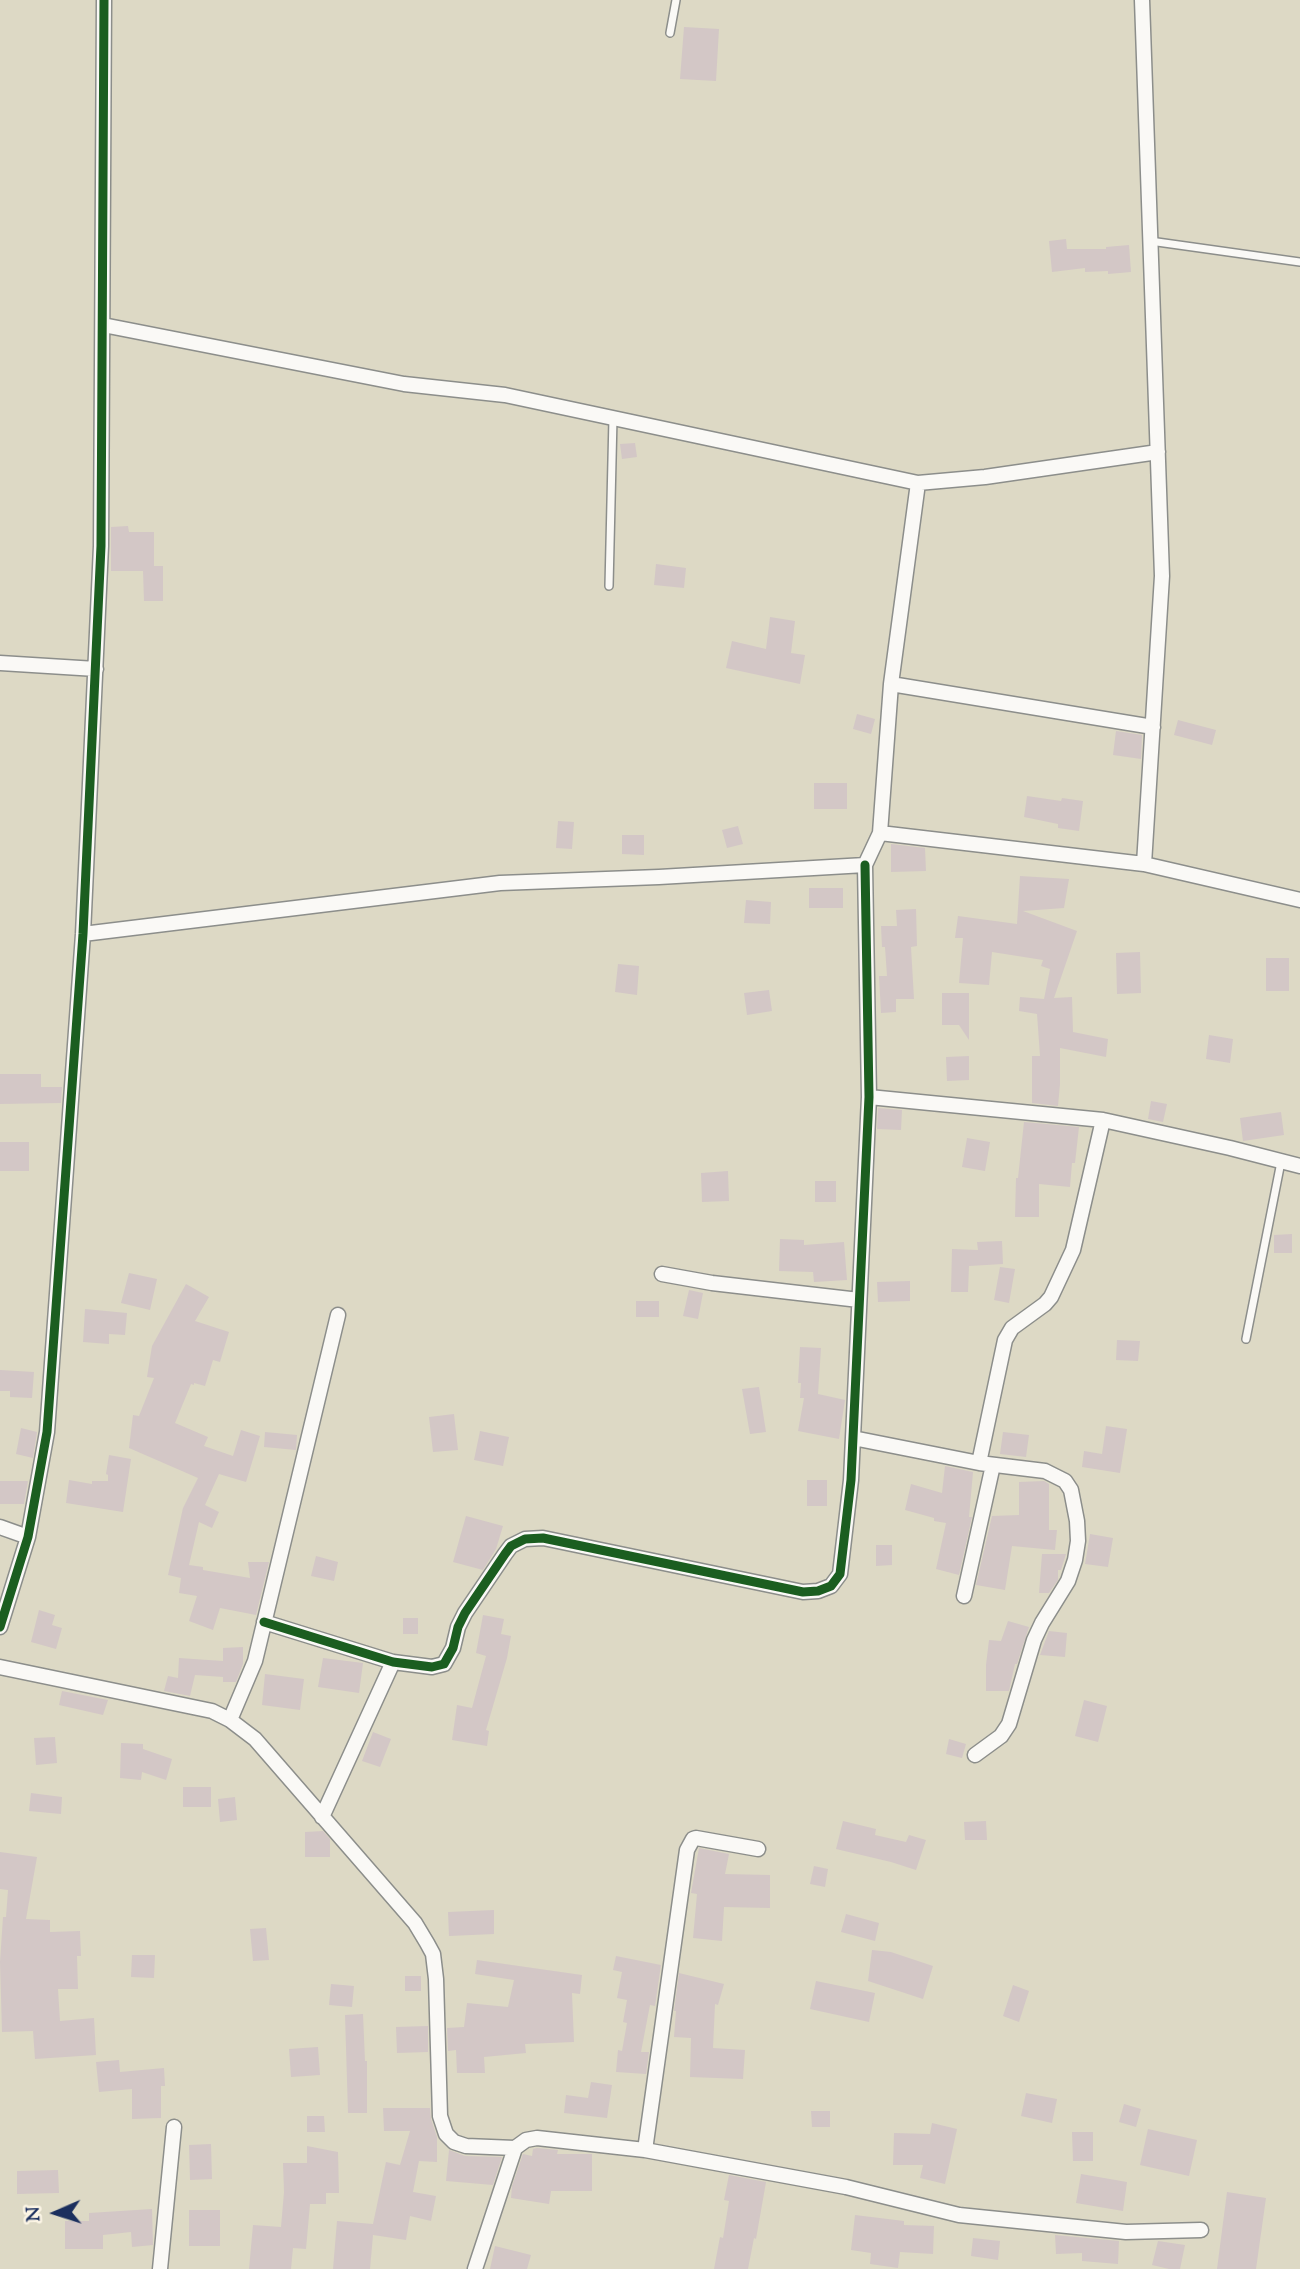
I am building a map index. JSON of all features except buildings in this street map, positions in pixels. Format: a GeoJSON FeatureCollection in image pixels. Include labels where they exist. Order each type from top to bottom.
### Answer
{"type":"FeatureCollection","features":[{"type":"Feature","properties":{"kind":"street"},"geometry":{"type":"LineString","coordinates":[[0,1627],[28,1537],[47,1432],[83,934],[101,546],[104,0]]}},
{"type":"Feature","properties":{"kind":"street"},"geometry":{"type":"LineString","coordinates":[[1142,0],[1162,576],[1144,864]]}},
{"type":"Feature","properties":{"kind":"street"},"geometry":{"type":"LineString","coordinates":[[103,325],[404,384],[505,395],[918,483],[985,477],[1158,452]]}},
{"type":"Feature","properties":{"kind":"street"},"geometry":{"type":"LineString","coordinates":[[264,1622],[393,1662],[432,1667],[444,1664],[453,1648],[465,1613],[505,1553],[511,1546],[525,1539],[543,1538],[803,1592],[818,1591],[831,1586],[840,1574],[851,1480],[869,1097],[865,865],[880,833],[891,684],[918,483]]}},
{"type":"Feature","properties":{"kind":"street"},"geometry":{"type":"LineString","coordinates":[[0,663],[96,669]]}},
{"type":"Feature","properties":{"kind":"street"},"geometry":{"type":"LineString","coordinates":[[891,684],[1153,727]]}},
{"type":"Feature","properties":{"kind":"street"},"geometry":{"type":"LineString","coordinates":[[880,833],[1144,864],[1300,900]]}},
{"type":"Feature","properties":{"kind":"street"},"geometry":{"type":"LineString","coordinates":[[83,934],[500,883],[865,865]]}},
{"type":"Feature","properties":{"kind":"street"},"geometry":{"type":"LineString","coordinates":[[869,1097],[1103,1120],[1300,1166]]}},
{"type":"Feature","properties":{"kind":"street"},"geometry":{"type":"LineString","coordinates":[[964,1596],[1005,1340],[1012,1328],[1051,1297],[1073,1250],[1103,1120]]}},
{"type":"Feature","properties":{"kind":"street"},"geometry":{"type":"LineString","coordinates":[[662,1274],[712,1283],[859,1300]]}},
{"type":"Feature","properties":{"kind":"street"},"geometry":{"type":"LineString","coordinates":[[230,1720],[255,1661],[338,1315]]}},
{"type":"Feature","properties":{"kind":"street"},"geometry":{"type":"LineString","coordinates":[[853,1438],[986,1464],[1045,1471],[1065,1481],[1072,1490],[1078,1541],[1076,1560],[1068,1581],[1034,1640],[1009,1724],[1001,1736],[975,1755]]}},
{"type":"Feature","properties":{"kind":"street"},"geometry":{"type":"LineString","coordinates":[[0,1527],[28,1537]]}},
{"type":"Feature","properties":{"kind":"street"},"geometry":{"type":"LineString","coordinates":[[322,1817],[393,1662]]}},
{"type":"Feature","properties":{"kind":"street"},"geometry":{"type":"LineString","coordinates":[[0,1667],[212,1711],[230,1720],[255,1739],[415,1923],[433,1955],[440,2116],[446,2134],[454,2142],[466,2146],[515,2148]]}},
{"type":"Feature","properties":{"kind":"street"},"geometry":{"type":"LineString","coordinates":[[645,2150],[687,1850],[696,1838],[758,1849]]}},
{"type":"Feature","properties":{"kind":"street"},"geometry":{"type":"LineString","coordinates":[[160,2269],[174,2127]]}},
{"type":"Feature","properties":{"kind":"street"},"geometry":{"type":"LineString","coordinates":[[475,2269],[515,2148],[526,2140],[548,2137],[645,2150],[846,2187],[959,2215],[1126,2232],[1200,2230]]}},
{"type":"Feature","properties":{"kind":"lane"},"geometry":{"type":"LineString","coordinates":[[670,33],[676,0]]}},
{"type":"Feature","properties":{"kind":"lane"},"geometry":{"type":"LineString","coordinates":[[1150,241],[1300,262]]}},
{"type":"Feature","properties":{"kind":"lane"},"geometry":{"type":"LineString","coordinates":[[609,586],[613,418]]}},
{"type":"Feature","properties":{"kind":"lane"},"geometry":{"type":"LineString","coordinates":[[1246,1339],[1282,1161]]}},
{"type":"Feature","properties":{"kind":"cycle path"},"geometry":{"type":"LineString","coordinates":[[0,1627],[28,1537],[47,1432],[83,934],[101,546],[104,0]]}},
{"type":"Feature","properties":{"kind":"cycle path"},"geometry":{"type":"LineString","coordinates":[[264,1622],[393,1662],[432,1667],[444,1664],[453,1648],[465,1613],[511,1546],[525,1539],[543,1538],[803,1592],[818,1591],[831,1586],[840,1574],[851,1480],[869,1097],[865,865]]}}]}
